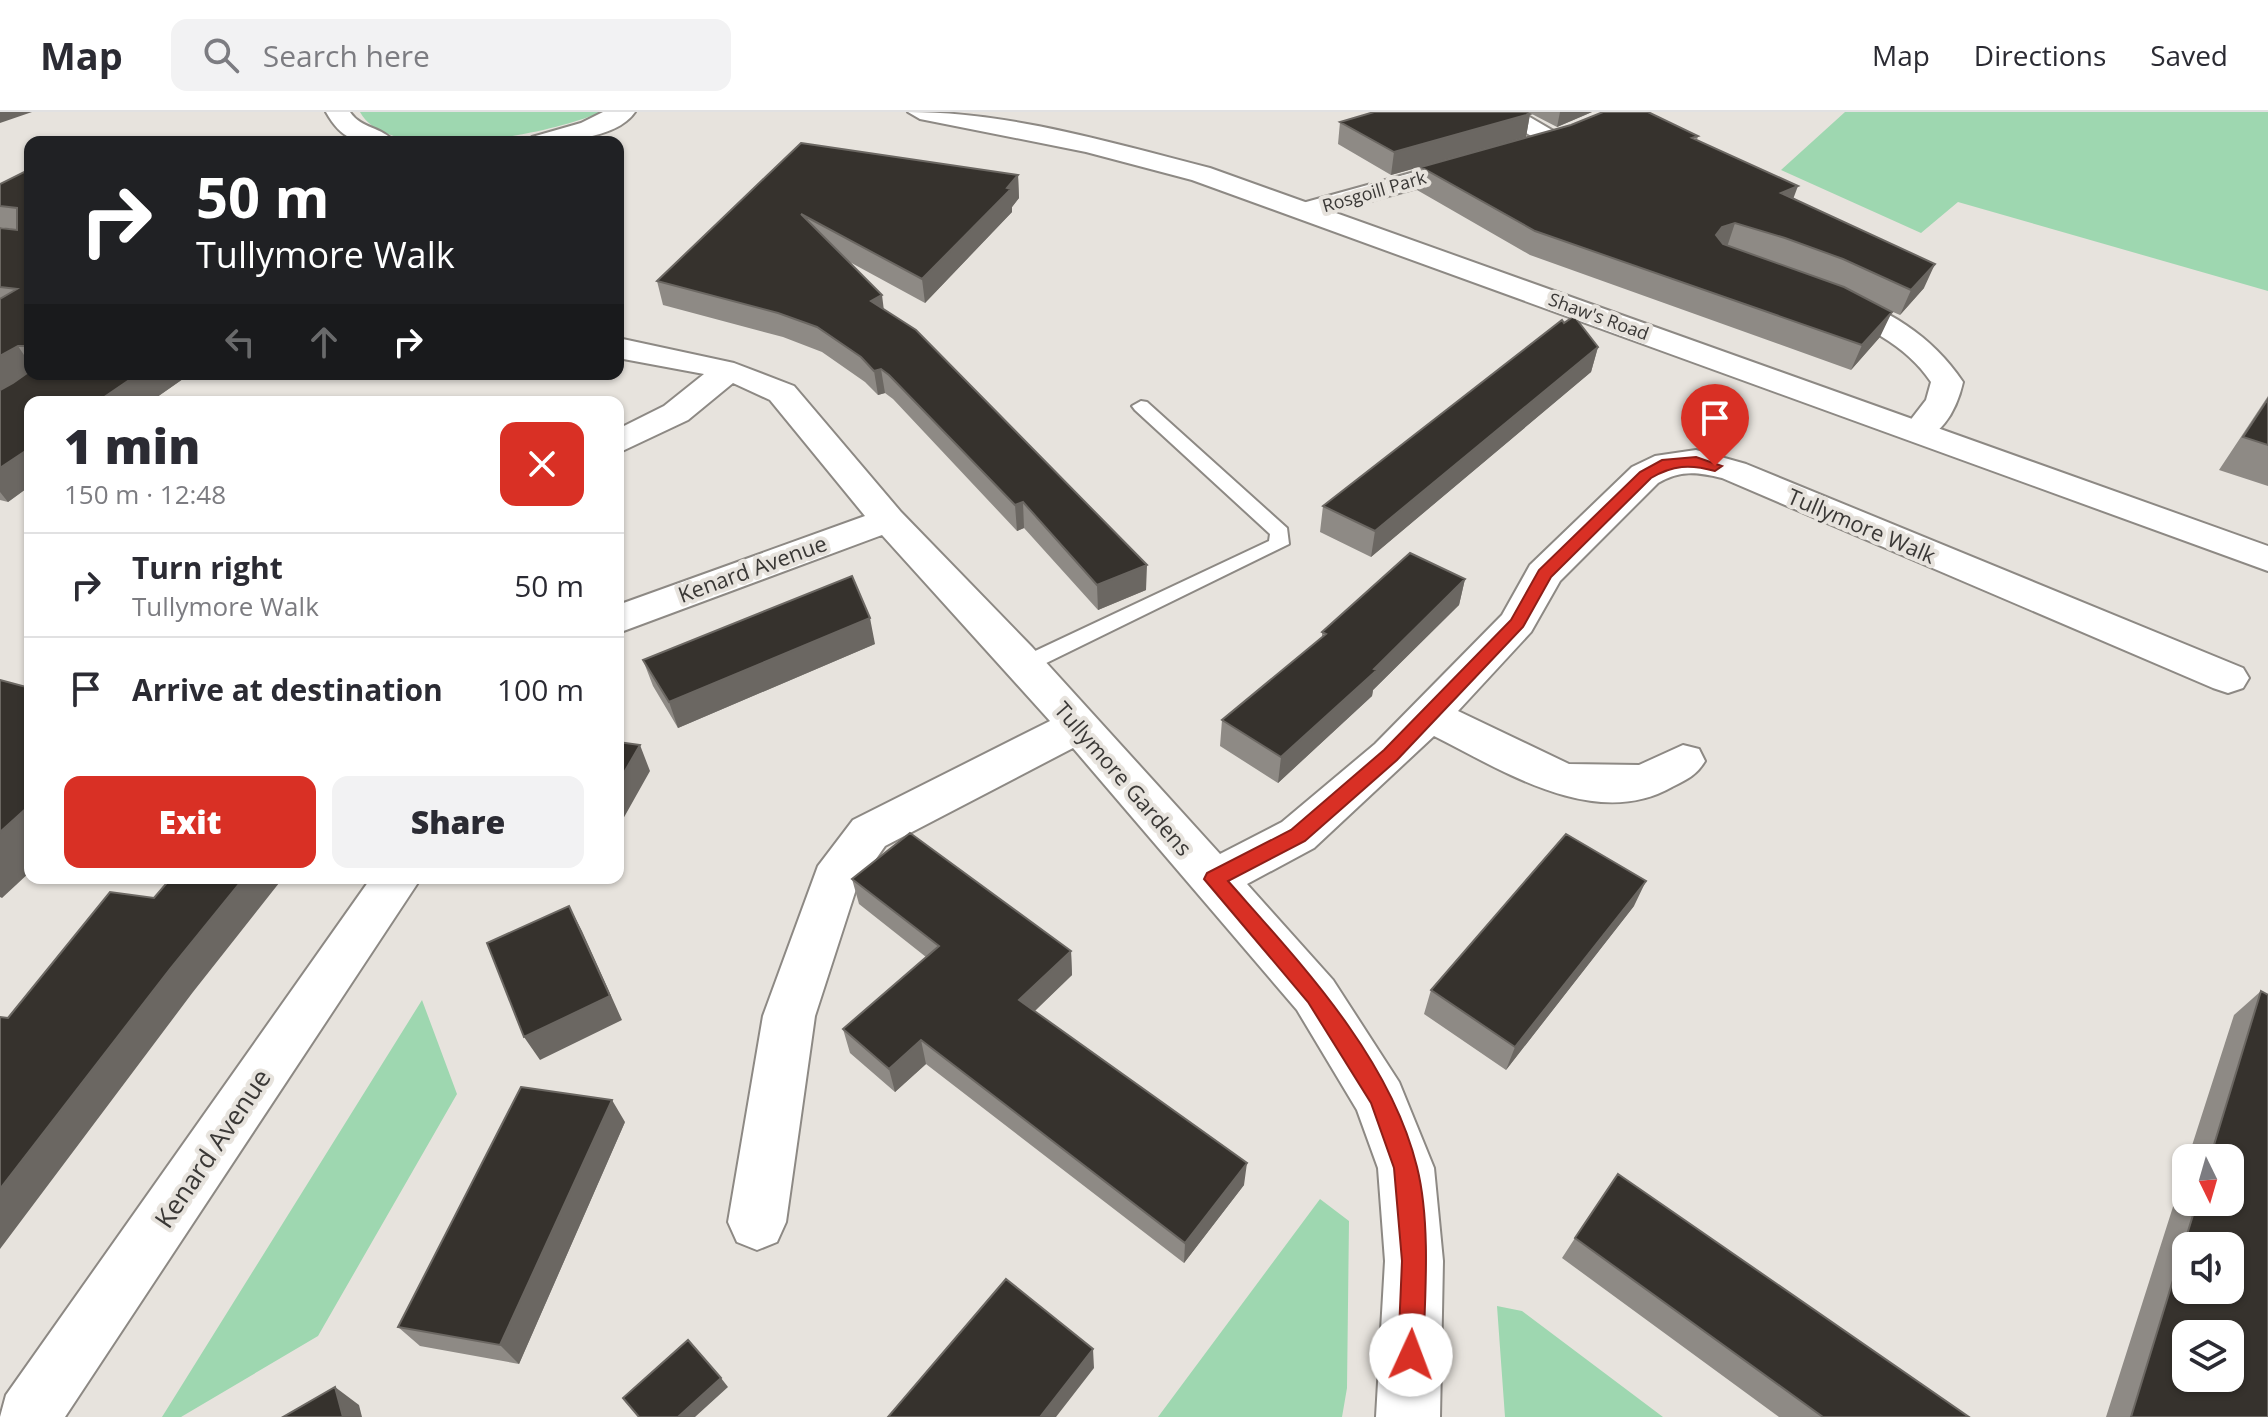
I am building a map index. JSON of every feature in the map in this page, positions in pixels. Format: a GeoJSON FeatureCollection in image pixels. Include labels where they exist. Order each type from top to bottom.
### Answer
{"type":"FeatureCollection","features":[{"type":"Feature","properties":{"kind":"street"},"geometry":{"type":"LineString","coordinates":[[338,112],[347,127],[367,136]]}},
{"type":"Feature","properties":{"kind":"street"},"geometry":{"type":"LineString","coordinates":[[562,136],[590,128],[623,112]]}},
{"type":"Feature","properties":{"kind":"street","name":"Shaw's Road"},"geometry":{"type":"LineString","coordinates":[[920,112],[1102,148],[1201,174],[1309,210],[2268,559]]}},
{"type":"Feature","properties":{"kind":"street","name":"Rosgoill Park"},"geometry":{"type":"LineString","coordinates":[[1309,210],[1568,135],[1502,112]]}},
{"type":"Feature","properties":{"kind":"street"},"geometry":{"type":"LineString","coordinates":[[1811,293],[1868,316],[1913,341],[1934,360],[1947,382],[1942,402],[1919,431]]}},
{"type":"Feature","properties":{"kind":"street","name":"Tullymore Gardens"},"geometry":{"type":"LineString","coordinates":[[624,349],[728,371],[758,380],[782,393],[888,520],[1024,665],[1315,995],[1380,1099],[1406,1168],[1414,1261],[1408,1417]]}},
{"type":"Feature","properties":{"kind":"street"},"geometry":{"type":"LineString","coordinates":[[624,440],[676,413],[728,371]]}},
{"type":"Feature","properties":{"kind":"street","name":"Tullymore Walk"},"geometry":{"type":"LineString","coordinates":[[1214,879],[1298,835],[1390,755],[1517,623],[1544,574],[1645,475],[1667,463],[1696,461],[1734,471],[2228,678]]}},
{"type":"Feature","properties":{"kind":"street","name":"Kenard Avenue"},"geometry":{"type":"LineString","coordinates":[[624,618],[706,584],[888,520]]}},
{"type":"Feature","properties":{"kind":"street"},"geometry":{"type":"LineString","coordinates":[[1429,715],[1562,780],[1608,784],[1647,781],[1683,761]]}},
{"type":"Feature","properties":{"kind":"street"},"geometry":{"type":"LineString","coordinates":[[757,1222],[789,1016],[835,879],[869,833],[1078,726]]}},
{"type":"Feature","properties":{"kind":"street","name":"Kenard Avenue"},"geometry":{"type":"LineString","coordinates":[[28,1417],[393,884]]}},
{"type":"Feature","properties":{"kind":"lane"},"geometry":{"type":"LineString","coordinates":[[1024,665],[1279,544],[1280,532],[1141,406]]}},
{"type":"Feature","properties":{"kind":"green space"},"geometry":{"type":"Polygon","coordinates":[[[360,112],[601,112],[548,129],[512,136],[396,136],[377,129],[360,112]]]}},
{"type":"Feature","properties":{"kind":"green space"},"geometry":{"type":"Polygon","coordinates":[[[1845,112],[2268,112],[2268,291],[1958,202],[1921,233],[1781,170],[1845,112]]]}},
{"type":"Feature","properties":{"kind":"green space"},"geometry":{"type":"Polygon","coordinates":[[[422,1000],[457,1094],[318,1336],[181,1417],[162,1417],[422,1000]]]}},
{"type":"Feature","properties":{"kind":"green space"},"geometry":{"type":"Polygon","coordinates":[[[1320,1199],[1349,1221],[1347,1388],[1342,1417],[1158,1417],[1320,1199]]]}},
{"type":"Feature","properties":{"kind":"green space"},"geometry":{"type":"Polygon","coordinates":[[[1497,1306],[1522,1311],[1663,1417],[1505,1417],[1497,1306]]]}},
{"type":"Feature","properties":{"kind":"building"},"geometry":{"type":"Polygon","coordinates":[[[1374,112],[1530,114],[1394,152],[1340,122],[1374,112]]]}},
{"type":"Feature","properties":{"kind":"building"},"geometry":{"type":"Polygon","coordinates":[[[1603,112],[1648,112],[1698,136],[1692,138],[1798,186],[1781,193],[1935,264],[1911,290],[1843,259],[1785,238],[1735,223],[1722,227],[1716,235],[1723,244],[1844,287],[1892,312],[1862,345],[1535,231],[1421,167],[1571,125],[1603,112]]]}},
{"type":"Feature","properties":{"kind":"building"},"geometry":{"type":"Polygon","coordinates":[[[801,143],[1018,175],[1007,188],[1011,189],[922,279],[801,214],[882,295],[871,301],[916,330],[1147,565],[1097,585],[1023,502],[1015,505],[881,369],[874,371],[861,357],[817,327],[778,313],[657,281],[801,143]]]}},
{"type":"Feature","properties":{"kind":"building"},"geometry":{"type":"Polygon","coordinates":[[[24,172],[24,346],[0,356],[0,299],[17,289],[0,287],[0,228],[17,230],[17,208],[0,206],[0,184],[24,172]]]}},
{"type":"Feature","properties":{"kind":"building"},"geometry":{"type":"Polygon","coordinates":[[[1574,316],[1598,347],[1375,531],[1323,506],[1562,320],[1564,323],[1574,316]]]}},
{"type":"Feature","properties":{"kind":"building"},"geometry":{"type":"Polygon","coordinates":[[[24,375],[24,380],[129,380],[106,396],[24,396],[24,452],[0,468],[0,390],[24,375]]]}},
{"type":"Feature","properties":{"kind":"building"},"geometry":{"type":"Polygon","coordinates":[[[2268,399],[2268,445],[2243,437],[2268,399]]]}},
{"type":"Feature","properties":{"kind":"building"},"geometry":{"type":"Polygon","coordinates":[[[1410,553],[1465,579],[1374,669],[1377,670],[1281,757],[1222,720],[1326,634],[1322,632],[1410,553]]]}},
{"type":"Feature","properties":{"kind":"building"},"geometry":{"type":"Polygon","coordinates":[[[852,576],[870,618],[669,702],[643,660],[852,576]]]}},
{"type":"Feature","properties":{"kind":"building"},"geometry":{"type":"Polygon","coordinates":[[[0,680],[24,686],[24,810],[0,832],[0,680]]]}},
{"type":"Feature","properties":{"kind":"building"},"geometry":{"type":"Polygon","coordinates":[[[624,743],[640,745],[624,773],[624,743]]]}},
{"type":"Feature","properties":{"kind":"building"},"geometry":{"type":"Polygon","coordinates":[[[910,833],[1071,951],[1019,1000],[1247,1163],[1185,1243],[921,1040],[889,1069],[843,1029],[939,946],[852,879],[910,833]]]}},
{"type":"Feature","properties":{"kind":"building"},"geometry":{"type":"Polygon","coordinates":[[[1566,834],[1646,881],[1515,1047],[1431,990],[1566,834]]]}},
{"type":"Feature","properties":{"kind":"building"},"geometry":{"type":"Polygon","coordinates":[[[166,884],[239,884],[0,1189],[0,1017],[8,1018],[110,892],[154,898],[166,884]]]}},
{"type":"Feature","properties":{"kind":"building"},"geometry":{"type":"Polygon","coordinates":[[[569,906],[610,996],[524,1037],[487,943],[569,906]]]}},
{"type":"Feature","properties":{"kind":"building"},"geometry":{"type":"Polygon","coordinates":[[[2261,991],[2268,995],[2268,1417],[2131,1417],[2172,1283],[2172,1304],[2244,1304],[2244,1232],[2188,1232],[2193,1216],[2244,1216],[2244,1144],[2214,1144],[2261,991]]]}},
{"type":"Feature","properties":{"kind":"building"},"geometry":{"type":"Polygon","coordinates":[[[521,1087],[612,1100],[500,1345],[398,1327],[521,1087]]]}},
{"type":"Feature","properties":{"kind":"building"},"geometry":{"type":"Polygon","coordinates":[[[1618,1174],[1969,1417],[1823,1417],[1575,1238],[1618,1174]]]}},
{"type":"Feature","properties":{"kind":"building"},"geometry":{"type":"Polygon","coordinates":[[[1006,1279],[1093,1349],[1040,1417],[888,1417],[1006,1279]]]}},
{"type":"Feature","properties":{"kind":"building"},"geometry":{"type":"Polygon","coordinates":[[[688,1340],[721,1378],[678,1417],[639,1417],[623,1398],[688,1340]]]}},
{"type":"Feature","properties":{"kind":"building"},"geometry":{"type":"Polygon","coordinates":[[[335,1387],[343,1417],[283,1417],[335,1387]]]}},
{"type":"Feature","properties":{"kind":"route"},"geometry":{"type":"LineString","coordinates":[[1411,1355],[1414,1261],[1406,1168],[1380,1099],[1315,995],[1214,879],[1298,835],[1390,755],[1517,623],[1544,574],[1645,475],[1667,463],[1696,461],[1715,466]]}}]}
